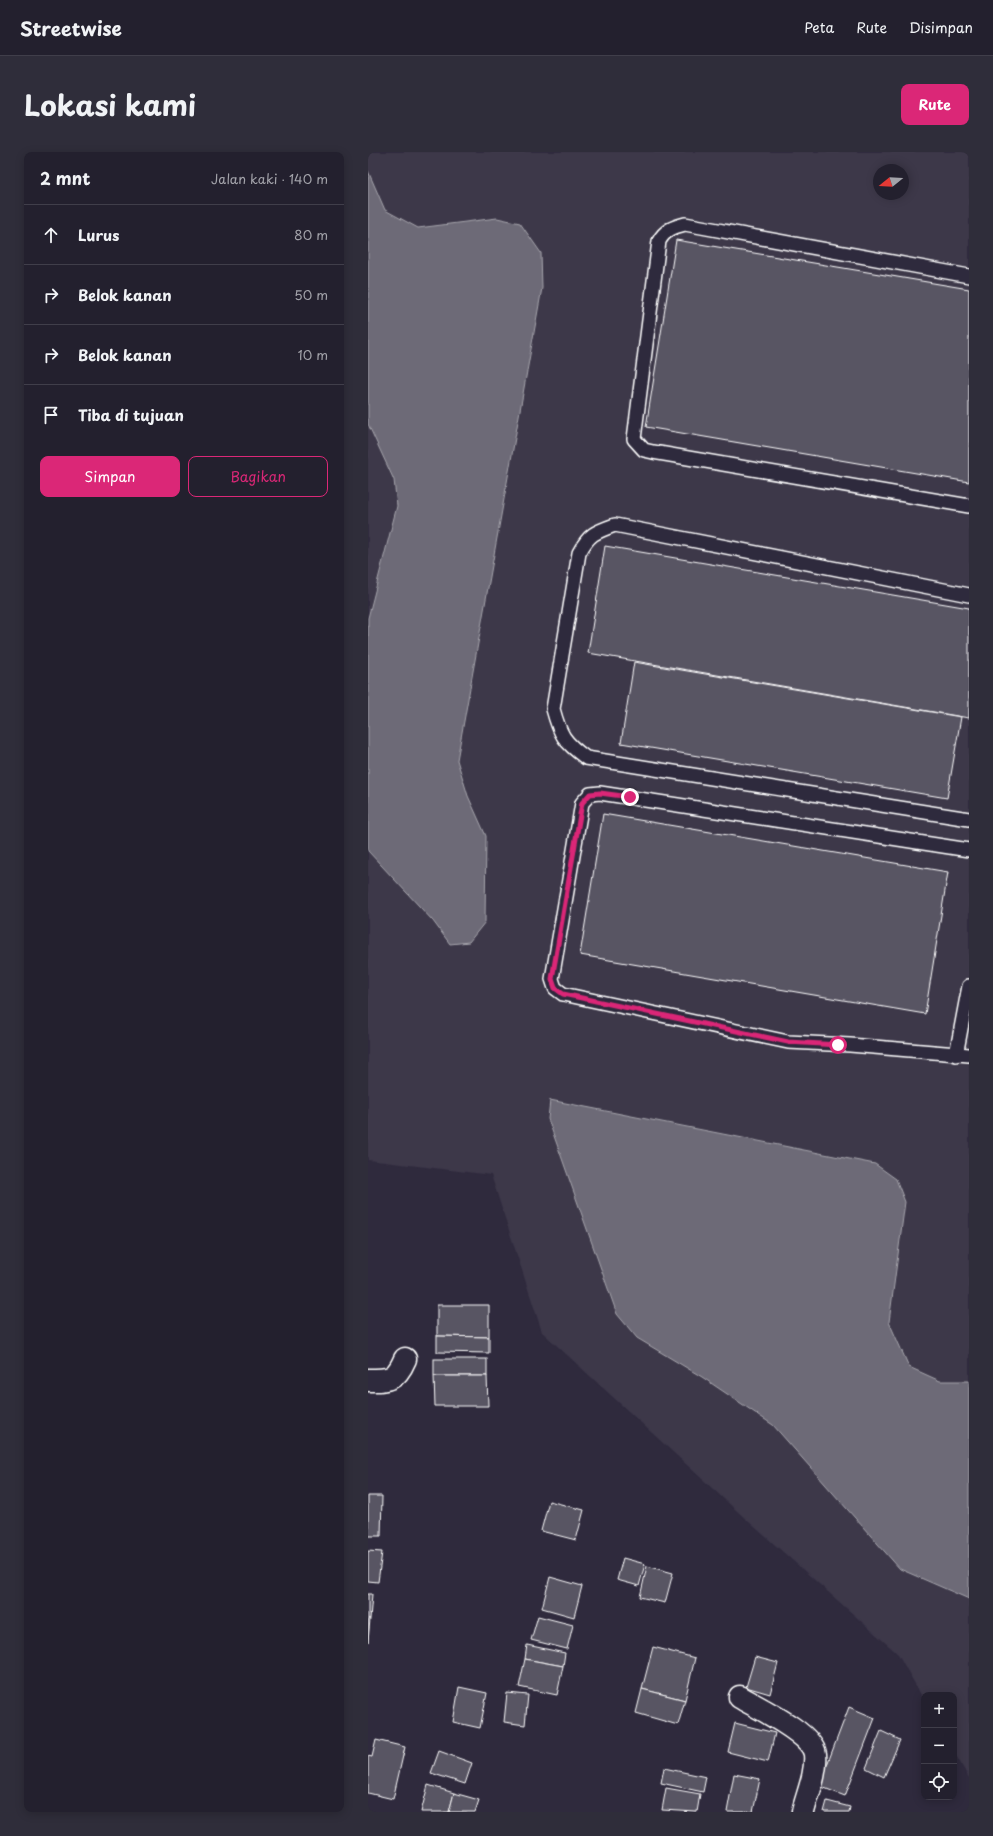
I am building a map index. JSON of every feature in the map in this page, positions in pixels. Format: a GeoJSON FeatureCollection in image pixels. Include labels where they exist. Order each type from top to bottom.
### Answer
{"type":"FeatureCollection","features":[{"type":"Feature","properties":{"kind":"street"},"geometry":{"type":"LineString","coordinates":[[368,1380],[388,1379],[395,1376],[405,1359]]}},
{"type":"Feature","properties":{"kind":"street"},"geometry":{"type":"LineString","coordinates":[[740,1697],[786,1724],[811,1744],[815,1755],[814,1768],[803,1812]]}},
{"type":"Feature","properties":{"kind":"lane"},"geometry":{"type":"LineString","coordinates":[[969,276],[685,224],[674,227],[663,233],[659,241],[634,439],[644,450],[653,452],[969,506]]}},
{"type":"Feature","properties":{"kind":"lane"},"geometry":{"type":"LineString","coordinates":[[969,595],[615,524],[596,532],[586,539],[579,553],[553,709],[558,726],[568,745],[586,758],[969,819]]}},
{"type":"Feature","properties":{"kind":"lane"},"geometry":{"type":"LineString","coordinates":[[969,850],[600,793],[590,794],[582,803],[552,979],[555,988],[563,994],[788,1042],[850,1045],[962,1055],[969,986]]}},
{"type":"Feature","properties":{"kind":"shaded area"},"geometry":{"type":"Polygon","coordinates":[[[368,152],[969,152],[969,1778],[957,1757],[957,1692],[921,1692],[921,1695],[898,1654],[749,1522],[542,1332],[491,1175],[368,1160],[368,152]]]}},
{"type":"Feature","properties":{"kind":"shaded area"},"geometry":{"type":"Polygon","coordinates":[[[368,171],[385,210],[418,228],[497,218],[520,223],[541,253],[542,288],[457,760],[468,796],[486,836],[485,922],[469,942],[450,944],[433,921],[368,851],[368,618],[397,506],[394,480],[368,424],[368,171]]]}},
{"type":"Feature","properties":{"kind":"shaded area"},"geometry":{"type":"Polygon","coordinates":[[[550,1100],[875,1164],[896,1179],[905,1202],[889,1322],[909,1367],[940,1381],[969,1381],[969,1599],[900,1569],[773,1425],[702,1377],[637,1338],[617,1314],[548,1119],[550,1100]]]}},
{"type":"Feature","properties":{"kind":"building"},"geometry":{"type":"Polygon","coordinates":[[[676,240],[969,289],[969,482],[646,427],[676,240]]]}},
{"type":"Feature","properties":{"kind":"building"},"geometry":{"type":"Polygon","coordinates":[[[605,546],[969,608],[969,718],[588,653],[605,546]]]}},
{"type":"Feature","properties":{"kind":"building"},"geometry":{"type":"Polygon","coordinates":[[[634,662],[961,717],[947,798],[621,743],[634,662]]]}},
{"type":"Feature","properties":{"kind":"building"},"geometry":{"type":"Polygon","coordinates":[[[603,814],[948,872],[925,1014],[580,955],[603,814]]]}},
{"type":"Feature","properties":{"kind":"building"},"geometry":{"type":"Polygon","coordinates":[[[437,1305],[489,1305],[489,1337],[437,1336],[437,1305]]]}},
{"type":"Feature","properties":{"kind":"building"},"geometry":{"type":"Polygon","coordinates":[[[437,1336],[489,1337],[489,1353],[437,1352],[437,1336]]]}},
{"type":"Feature","properties":{"kind":"building"},"geometry":{"type":"Polygon","coordinates":[[[434,1359],[487,1359],[487,1376],[434,1376],[434,1359]]]}},
{"type":"Feature","properties":{"kind":"building"},"geometry":{"type":"Polygon","coordinates":[[[434,1376],[487,1376],[488,1406],[435,1406],[434,1376]]]}},
{"type":"Feature","properties":{"kind":"building"},"geometry":{"type":"Polygon","coordinates":[[[368,1496],[382,1496],[381,1536],[368,1536],[368,1496]]]}},
{"type":"Feature","properties":{"kind":"building"},"geometry":{"type":"Polygon","coordinates":[[[549,1501],[584,1510],[576,1540],[541,1531],[549,1501]]]}},
{"type":"Feature","properties":{"kind":"building"},"geometry":{"type":"Polygon","coordinates":[[[368,1551],[382,1552],[378,1582],[368,1581],[368,1551]]]}},
{"type":"Feature","properties":{"kind":"building"},"geometry":{"type":"Polygon","coordinates":[[[623,1558],[645,1564],[639,1586],[617,1580],[623,1558]]]}},
{"type":"Feature","properties":{"kind":"building"},"geometry":{"type":"Polygon","coordinates":[[[647,1566],[673,1573],[665,1603],[640,1597],[647,1566]]]}},
{"type":"Feature","properties":{"kind":"building"},"geometry":{"type":"Polygon","coordinates":[[[550,1577],[582,1586],[574,1617],[542,1608],[550,1577]]]}},
{"type":"Feature","properties":{"kind":"building"},"geometry":{"type":"Polygon","coordinates":[[[368,1594],[372,1594],[370,1619],[368,1619],[368,1594]]]}},
{"type":"Feature","properties":{"kind":"building"},"geometry":{"type":"Polygon","coordinates":[[[538,1616],[573,1625],[567,1649],[531,1640],[538,1616]]]}},
{"type":"Feature","properties":{"kind":"building"},"geometry":{"type":"Polygon","coordinates":[[[368,1619],[370,1619],[368,1642],[368,1619]]]}},
{"type":"Feature","properties":{"kind":"building"},"geometry":{"type":"Polygon","coordinates":[[[527,1645],[565,1653],[563,1666],[525,1659],[527,1645]]]}},
{"type":"Feature","properties":{"kind":"building"},"geometry":{"type":"Polygon","coordinates":[[[653,1647],[695,1658],[685,1700],[642,1689],[653,1647]]]}},
{"type":"Feature","properties":{"kind":"building"},"geometry":{"type":"Polygon","coordinates":[[[755,1657],[778,1663],[770,1694],[746,1687],[755,1657]]]}},
{"type":"Feature","properties":{"kind":"building"},"geometry":{"type":"Polygon","coordinates":[[[525,1659],[563,1666],[557,1695],[519,1687],[525,1659]]]}},
{"type":"Feature","properties":{"kind":"building"},"geometry":{"type":"Polygon","coordinates":[[[459,1687],[487,1693],[480,1728],[453,1722],[459,1687]]]}},
{"type":"Feature","properties":{"kind":"building"},"geometry":{"type":"Polygon","coordinates":[[[642,1689],[685,1700],[678,1725],[636,1713],[642,1689]]]}},
{"type":"Feature","properties":{"kind":"building"},"geometry":{"type":"Polygon","coordinates":[[[507,1693],[528,1695],[525,1725],[504,1722],[507,1693]]]}},
{"type":"Feature","properties":{"kind":"building"},"geometry":{"type":"Polygon","coordinates":[[[849,1707],[875,1718],[845,1796],[819,1786],[849,1707]]]}},
{"type":"Feature","properties":{"kind":"building"},"geometry":{"type":"Polygon","coordinates":[[[735,1723],[775,1733],[768,1762],[728,1752],[735,1723]]]}},
{"type":"Feature","properties":{"kind":"building"},"geometry":{"type":"Polygon","coordinates":[[[881,1731],[900,1740],[884,1777],[866,1768],[881,1731]]]}},
{"type":"Feature","properties":{"kind":"building"},"geometry":{"type":"Polygon","coordinates":[[[376,1740],[405,1747],[393,1799],[368,1793],[368,1756],[372,1757],[376,1740]]]}},
{"type":"Feature","properties":{"kind":"building"},"geometry":{"type":"Polygon","coordinates":[[[439,1751],[472,1763],[465,1784],[431,1773],[439,1751]]]}},
{"type":"Feature","properties":{"kind":"building"},"geometry":{"type":"Polygon","coordinates":[[[664,1768],[706,1777],[703,1792],[661,1783],[664,1768]]]}},
{"type":"Feature","properties":{"kind":"building"},"geometry":{"type":"Polygon","coordinates":[[[734,1774],[760,1779],[753,1812],[727,1812],[734,1774]]]}},
{"type":"Feature","properties":{"kind":"building"},"geometry":{"type":"Polygon","coordinates":[[[428,1785],[454,1793],[449,1812],[421,1812],[428,1785]]]}},
{"type":"Feature","properties":{"kind":"building"},"geometry":{"type":"Polygon","coordinates":[[[666,1788],[700,1794],[697,1812],[662,1810],[666,1788]]]}},
{"type":"Feature","properties":{"kind":"building"},"geometry":{"type":"Polygon","coordinates":[[[454,1793],[479,1800],[475,1812],[449,1812],[454,1793]]]}},
{"type":"Feature","properties":{"kind":"building"},"geometry":{"type":"Polygon","coordinates":[[[827,1801],[850,1807],[849,1812],[824,1812],[827,1801]]]}},
{"type":"Feature","properties":{"kind":"route"},"geometry":{"type":"LineString","coordinates":[[630,797],[600,793],[590,794],[582,803],[552,979],[555,988],[563,994],[788,1042],[838,1045]]}}]}
